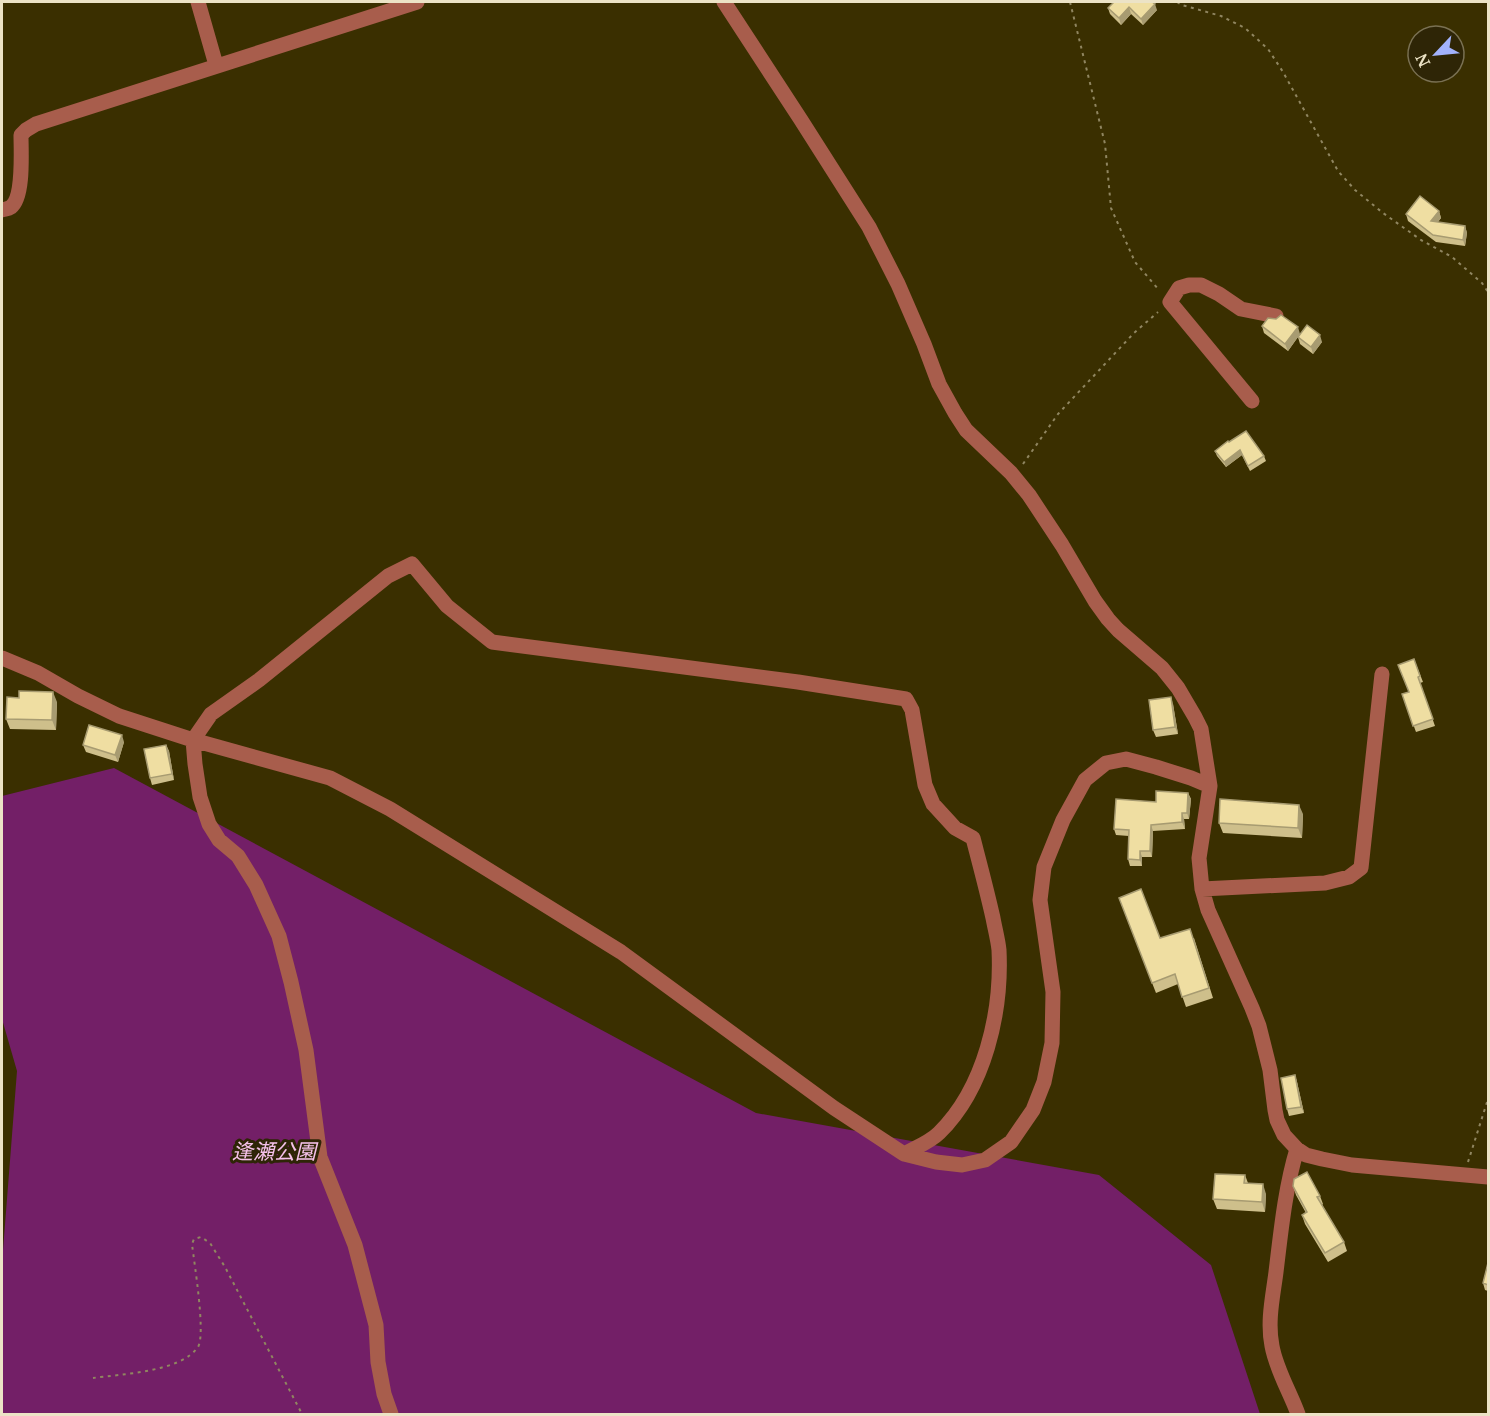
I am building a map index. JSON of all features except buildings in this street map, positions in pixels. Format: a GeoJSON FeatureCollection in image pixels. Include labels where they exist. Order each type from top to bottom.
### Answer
{"type":"FeatureCollection","features":[{"type":"Feature","properties":{"kind":"street"},"geometry":{"type":"LineString","coordinates":[[198,2],[216,65]]}},
{"type":"Feature","properties":{"kind":"street"},"geometry":{"type":"LineString","coordinates":[[2,210],[12,206],[20,187],[21,135],[36,124],[417,2]]}},
{"type":"Feature","properties":{"kind":"street"},"geometry":{"type":"LineString","coordinates":[[728,3],[869,227],[898,284],[939,384],[966,430],[1011,473],[1062,545],[1084,585],[1108,619],[1162,668],[1178,688],[1201,729],[1210,786],[1199,858],[1202,889],[1208,910],[1259,1026],[1270,1070],[1277,1120],[1284,1135],[1306,1155],[1322,1159],[1352,1165],[1488,1178]]}},
{"type":"Feature","properties":{"kind":"street"},"geometry":{"type":"LineString","coordinates":[[1252,401],[1170,302],[1179,288],[1201,285],[1241,309],[1276,315]]}},
{"type":"Feature","properties":{"kind":"street"},"geometry":{"type":"LineString","coordinates":[[391,1414],[384,1394],[378,1362],[376,1325],[355,1245],[320,1157],[306,1050],[279,936],[256,885],[238,856],[219,840],[209,824],[200,797],[193,740],[211,714],[259,680],[388,576],[412,564],[447,606],[492,642],[798,682],[906,699],[912,710],[925,785],[933,804],[955,828],[973,838],[999,949],[998,997],[992,1032],[970,1094],[938,1135],[904,1154]]}},
{"type":"Feature","properties":{"kind":"street"},"geometry":{"type":"LineString","coordinates":[[2,658],[38,673],[119,716],[193,740],[330,778],[390,809],[621,952],[834,1108],[904,1154],[936,1162],[962,1165],[985,1160],[1011,1142],[1033,1110],[1044,1082],[1052,1043],[1053,992],[1040,900],[1044,867],[1063,820],[1085,780],[1106,763],[1126,759],[1191,778],[1210,786]]}},
{"type":"Feature","properties":{"kind":"street"},"geometry":{"type":"LineString","coordinates":[[1202,889],[1325,883],[1349,877],[1361,868],[1382,674]]}},
{"type":"Feature","properties":{"kind":"street"},"geometry":{"type":"LineString","coordinates":[[1297,1149],[1283,1215],[1270,1332],[1278,1368],[1298,1414]]}},
{"type":"Feature","properties":{"kind":"path"},"geometry":{"type":"LineString","coordinates":[[1011,473],[1024,464],[1059,414],[1134,333],[1170,302],[1134,262],[1111,208],[1105,144],[1070,2]]}},
{"type":"Feature","properties":{"kind":"path"},"geometry":{"type":"LineString","coordinates":[[1177,2],[1221,16],[1245,28],[1268,49],[1338,171],[1355,190],[1412,233],[1452,256],[1482,283],[1488,292]]}},
{"type":"Feature","properties":{"kind":"path"},"geometry":{"type":"LineString","coordinates":[[1463,1175],[1488,1099]]}},
{"type":"Feature","properties":{"kind":"path"},"geometry":{"type":"LineString","coordinates":[[93,1378],[167,1367],[184,1359],[199,1346],[201,1321],[192,1244],[194,1239],[201,1237],[210,1244],[225,1267],[302,1414]]}},
{"type":"Feature","properties":{"kind":"green space","name":"逢瀬公園"},"geometry":{"type":"Polygon","coordinates":[[[114,768],[756,1113],[1099,1175],[1211,1265],[1260,1414],[2,1414],[2,1263],[17,1071],[2,1019],[2,796],[114,768]]]}}]}
